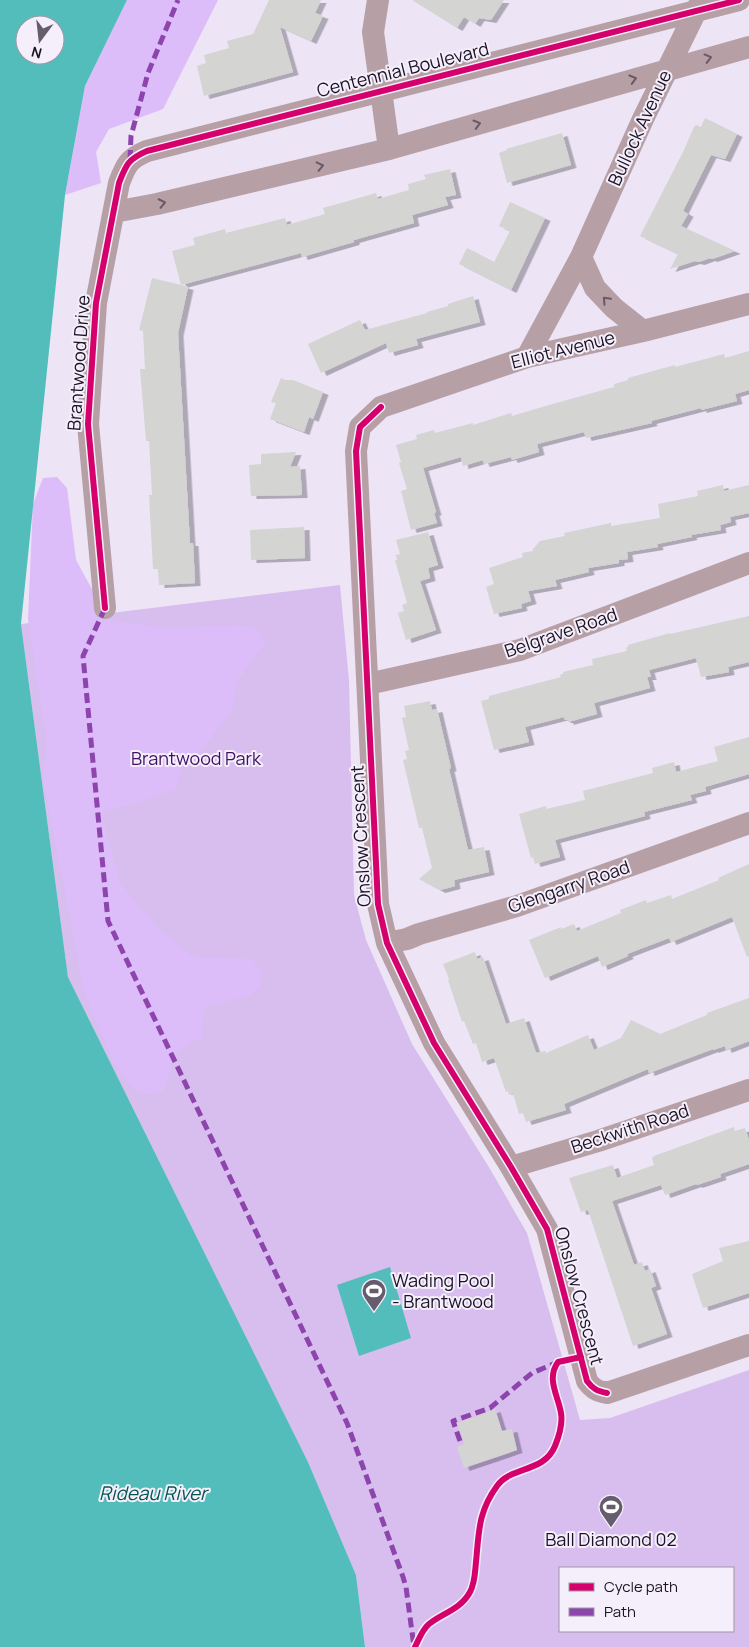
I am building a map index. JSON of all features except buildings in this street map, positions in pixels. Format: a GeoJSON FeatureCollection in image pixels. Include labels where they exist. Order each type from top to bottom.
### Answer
{"type":"FeatureCollection","features":[{"type":"Feature","properties":{"kind":"street"},"geometry":{"type":"LineString","coordinates":[[378,0],[373,32],[389,149]]}},
{"type":"Feature","properties":{"kind":"street","name":"Centennial Boulevard"},"geometry":{"type":"LineString","coordinates":[[114,212],[121,178],[134,156],[699,6],[739,0]]}},
{"type":"Feature","properties":{"kind":"street","name":"Bullock Avenue"},"geometry":{"type":"LineString","coordinates":[[527,357],[581,257],[643,119],[699,6]]}},
{"type":"Feature","properties":{"kind":"street"},"geometry":{"type":"LineString","coordinates":[[114,212],[157,204],[389,149],[749,48]]}},
{"type":"Feature","properties":{"kind":"street","name":"Brantwood Drive"},"geometry":{"type":"LineString","coordinates":[[105,608],[88,424],[96,302],[114,212]]}},
{"type":"Feature","properties":{"kind":"street"},"geometry":{"type":"LineString","coordinates":[[581,257],[595,288],[614,308],[642,331]]}},
{"type":"Feature","properties":{"kind":"street","name":"Elliot Avenue"},"geometry":{"type":"LineString","coordinates":[[381,407],[527,357],[749,304]]}},
{"type":"Feature","properties":{"kind":"street","name":"Onslow Crescent"},"geometry":{"type":"LineString","coordinates":[[381,407],[360,427],[356,451],[378,904],[387,943],[434,1043],[547,1229],[587,1381],[593,1388],[607,1393],[749,1345]]}},
{"type":"Feature","properties":{"kind":"street","name":"Belgrave Road"},"geometry":{"type":"LineString","coordinates":[[368,684],[520,650],[749,563]]}},
{"type":"Feature","properties":{"kind":"street","name":"Glengarry Road"},"geometry":{"type":"LineString","coordinates":[[387,943],[407,939],[517,906],[749,823]]}},
{"type":"Feature","properties":{"kind":"street","name":"Beckwith Road"},"geometry":{"type":"LineString","coordinates":[[511,1167],[598,1141],[749,1090]]}},
{"type":"Feature","properties":{"kind":"green space","name":"Brantwood Park"},"geometry":{"type":"Polygon","coordinates":[[[340,585],[349,681],[354,895],[366,940],[412,1044],[490,1169],[527,1233],[580,1420],[610,1418],[749,1370],[749,1647],[365,1647],[356,1575],[308,1462],[68,977],[21,624],[340,585]]]}},
{"type":"Feature","properties":{"kind":"shaded area"},"geometry":{"type":"Polygon","coordinates":[[[127,0],[218,0],[163,109],[109,129],[96,152],[101,183],[65,195],[85,86],[127,0]]]}},
{"type":"Feature","properties":{"kind":"shaded area"},"geometry":{"type":"Polygon","coordinates":[[[57,477],[67,488],[76,560],[109,620],[164,628],[243,625],[257,630],[265,645],[254,657],[237,682],[233,709],[197,756],[183,762],[176,790],[101,813],[120,883],[160,930],[193,957],[252,959],[261,972],[260,988],[249,996],[204,1007],[202,1037],[177,1052],[163,1091],[148,1095],[134,1089],[114,1064],[84,992],[43,778],[47,746],[28,619],[33,504],[43,478],[57,477]]]}},
{"type":"Feature","properties":{"kind":"water","name":"Rideau River"},"geometry":{"type":"Polygon","coordinates":[[[0,0],[127,0],[85,86],[65,195],[21,624],[68,977],[308,1462],[356,1575],[365,1647],[0,1647],[0,0]]]}},
{"type":"Feature","properties":{"kind":"water","name":"Wading Pool - Brantwood"},"geometry":{"type":"Polygon","coordinates":[[[390,1267],[411,1338],[359,1356],[337,1285],[390,1267]]]}},
{"type":"Feature","properties":{"kind":"marked path"},"geometry":{"type":"LineString","coordinates":[[130,160],[131,136],[148,73],[178,0]]}},
{"type":"Feature","properties":{"kind":"marked path"},"geometry":{"type":"LineString","coordinates":[[105,608],[83,656],[108,921],[347,1423],[406,1587],[414,1647]]}},
{"type":"Feature","properties":{"kind":"marked path"},"geometry":{"type":"LineString","coordinates":[[460,1441],[453,1421],[490,1408],[532,1373],[558,1362]]}},
{"type":"Feature","properties":{"kind":"cycle path"},"geometry":{"type":"LineString","coordinates":[[105,608],[88,424],[96,303],[119,183],[126,167],[132,160],[147,151],[739,0]]}},
{"type":"Feature","properties":{"kind":"cycle path"},"geometry":{"type":"LineString","coordinates":[[381,407],[360,427],[356,451],[378,904],[387,943],[434,1043],[547,1229],[587,1381],[591,1386],[607,1393]]}},
{"type":"Feature","properties":{"kind":"cycle path"},"geometry":{"type":"LineString","coordinates":[[415,1647],[427,1626],[457,1607],[470,1592],[473,1585],[480,1522],[486,1505],[497,1486],[510,1475],[536,1465],[550,1455],[555,1446],[561,1421],[560,1406],[553,1381],[555,1368],[558,1362],[581,1357]]}},
{"type":"Feature","properties":{"kind":"place","name":"Wading Pool - Brantwood"},"geometry":{"type":"Point","coordinates":[374,1312]}},
{"type":"Feature","properties":{"kind":"place","name":"Ball Diamond 02"},"geometry":{"type":"Point","coordinates":[611,1528]}}]}
